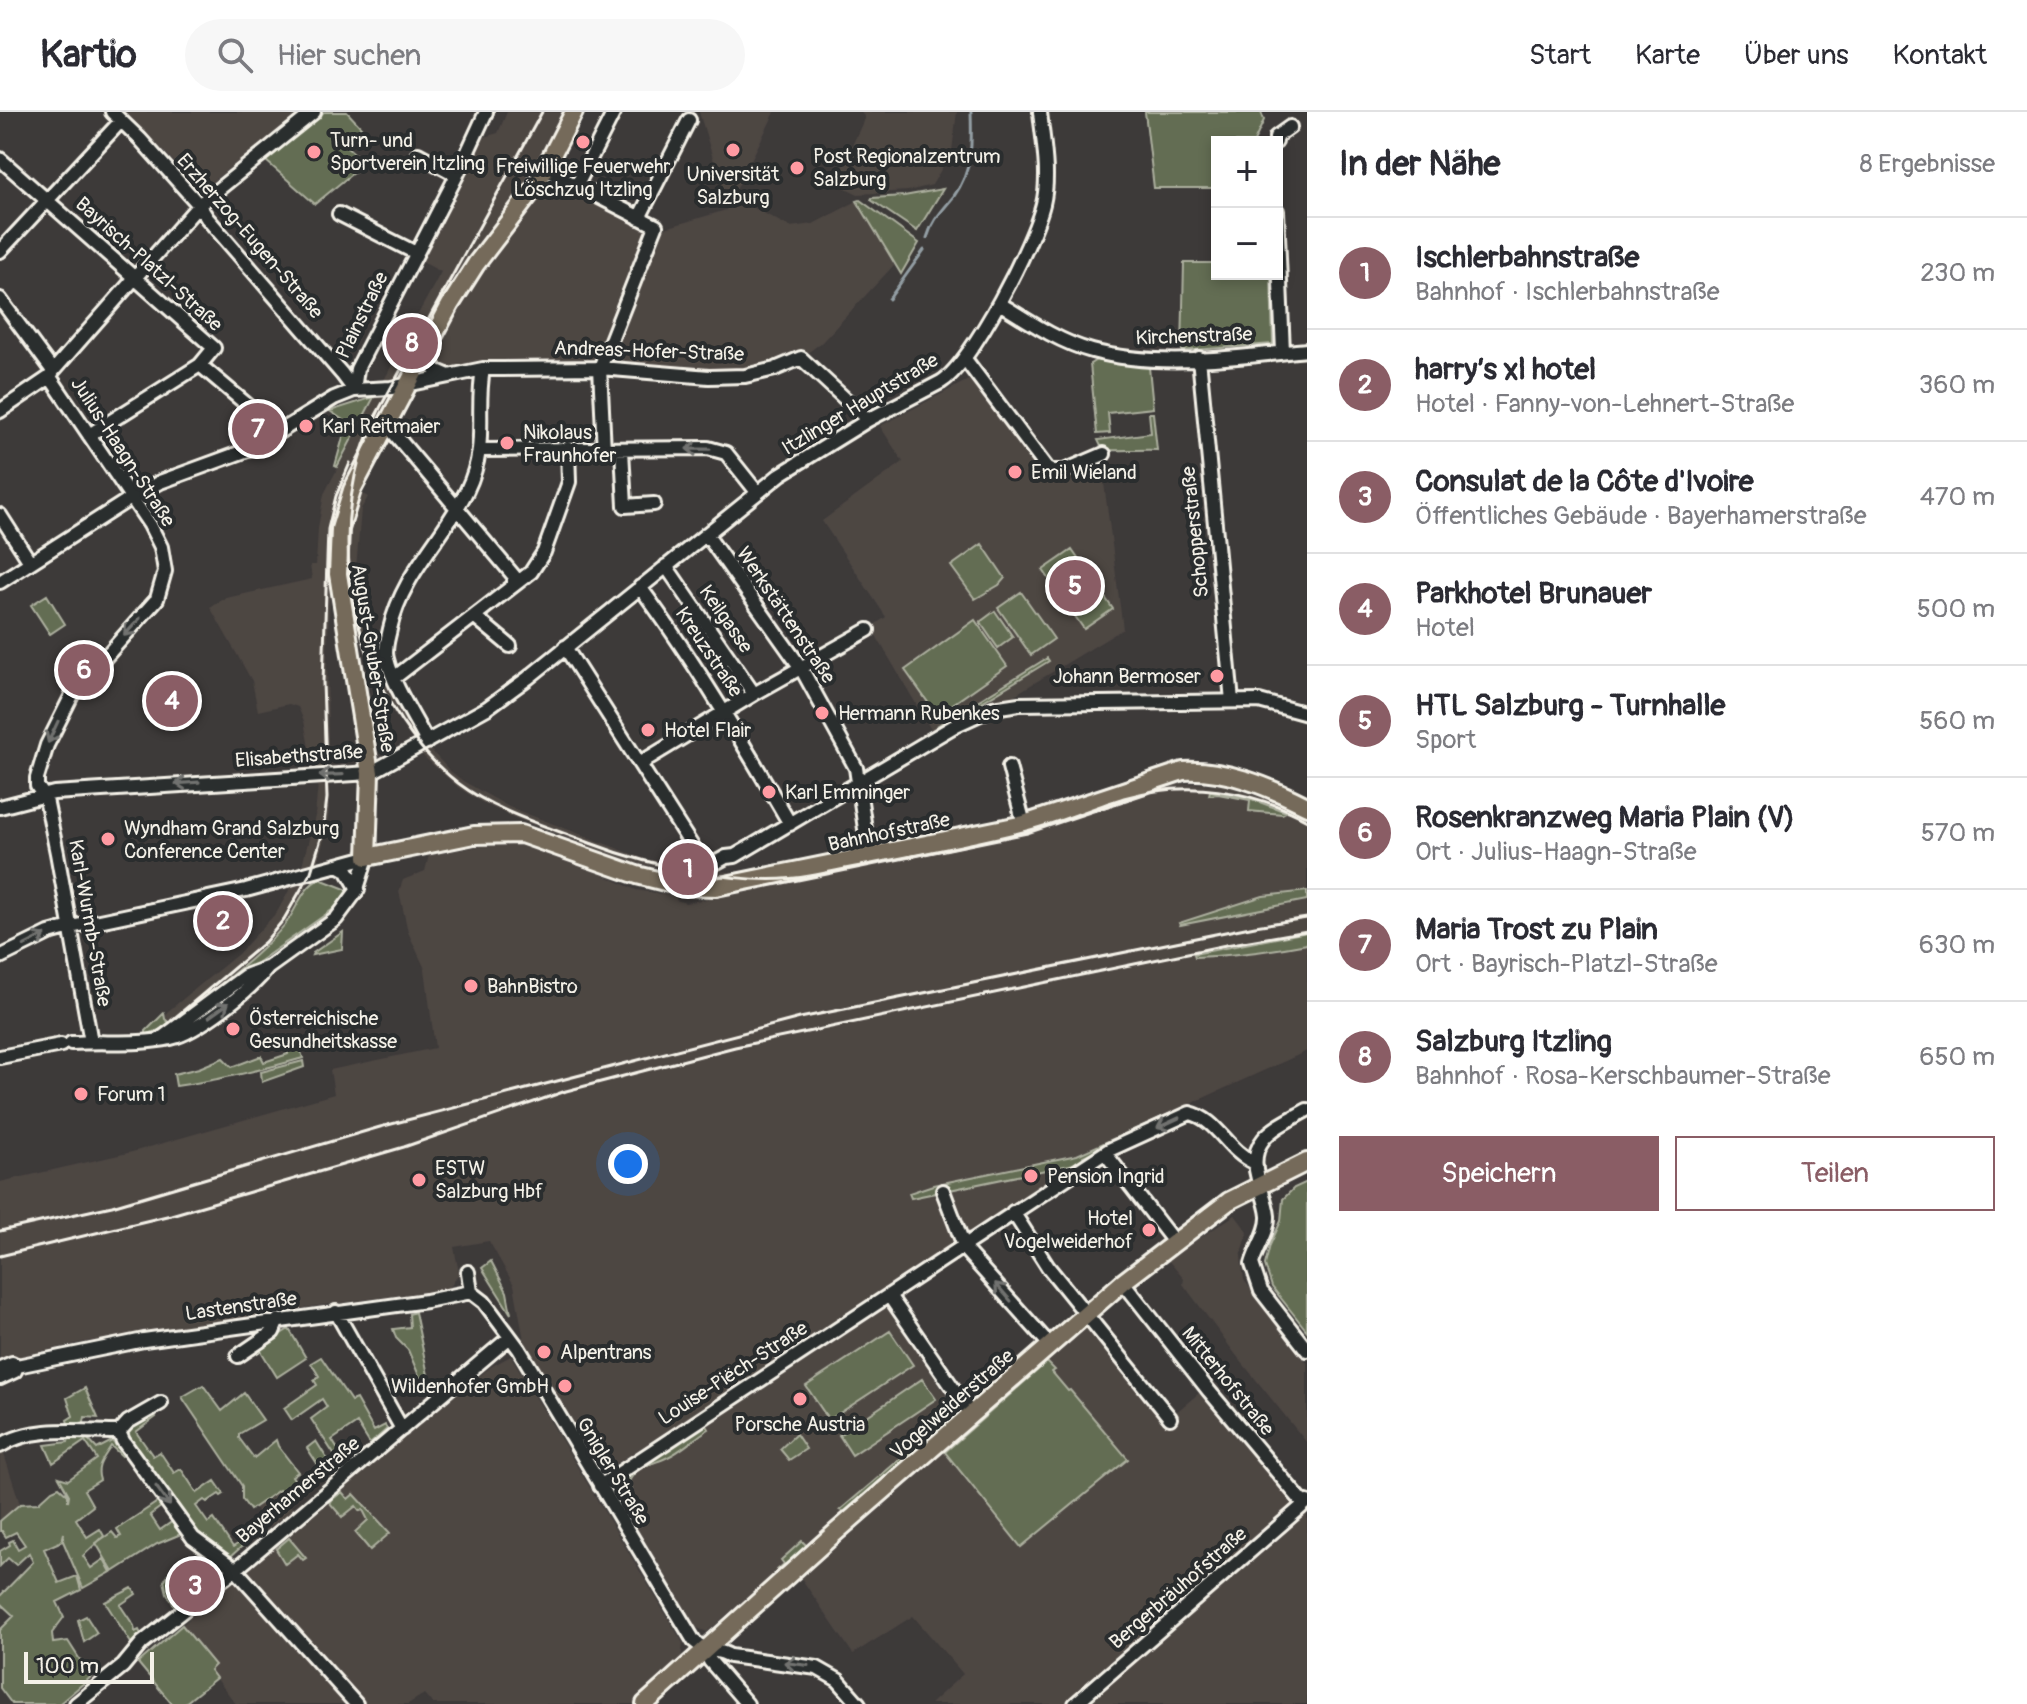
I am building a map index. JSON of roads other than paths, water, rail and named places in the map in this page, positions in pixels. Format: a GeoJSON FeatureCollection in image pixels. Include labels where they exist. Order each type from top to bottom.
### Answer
{"type":"FeatureCollection","features":[{"type":"Feature","properties":{"kind":"main road","name":"August-Gruber-Straße"},"geometry":{"type":"LineString","coordinates":[[367,857],[370,773],[339,589],[337,560],[340,529],[352,490],[461,287],[521,207],[574,112]]}},
{"type":"Feature","properties":{"kind":"main road","name":"Bahnhofstraße"},"geometry":{"type":"LineString","coordinates":[[367,857],[474,835],[529,835],[618,869],[661,881],[716,887],[1024,824],[1183,771],[1205,771],[1235,777],[1265,786],[1307,806]]}},
{"type":"Feature","properties":{"kind":"main road","name":"Vogelweiderstraße"},"geometry":{"type":"LineString","coordinates":[[645,1704],[1123,1282],[1229,1201],[1307,1162]]}},
{"type":"Feature","properties":{"kind":"street"},"geometry":{"type":"LineString","coordinates":[[0,411],[51,374],[199,205],[314,112]]}},
{"type":"Feature","properties":{"kind":"street","name":"Plainstraße"},"geometry":{"type":"LineString","coordinates":[[0,582],[160,482],[253,448],[334,398],[354,390],[357,369],[486,112]]}},
{"type":"Feature","properties":{"kind":"street"},"geometry":{"type":"LineString","coordinates":[[576,187],[614,112]]}},
{"type":"Feature","properties":{"kind":"street","name":"Itzlinger Hauptstraße"},"geometry":{"type":"LineString","coordinates":[[565,647],[757,492],[811,454],[948,377],[965,359],[999,303],[1044,202],[1040,112]]}},
{"type":"Feature","properties":{"kind":"street"},"geometry":{"type":"LineString","coordinates":[[0,251],[116,116]]}},
{"type":"Feature","properties":{"kind":"street","name":"Erzherzog-Eugen-Straße"},"geometry":{"type":"LineString","coordinates":[[116,116],[199,205],[354,390]]}},
{"type":"Feature","properties":{"kind":"street"},"geometry":{"type":"LineString","coordinates":[[639,218],[689,120]]}},
{"type":"Feature","properties":{"kind":"street"},"geometry":{"type":"LineString","coordinates":[[1277,136],[1290,127]]}},
{"type":"Feature","properties":{"kind":"street"},"geometry":{"type":"LineString","coordinates":[[418,154],[457,175]]}},
{"type":"Feature","properties":{"kind":"street","name":"Bayrisch-Platzl-Straße"},"geometry":{"type":"LineString","coordinates":[[0,159],[214,348],[200,365]]}},
{"type":"Feature","properties":{"kind":"street"},"geometry":{"type":"LineString","coordinates":[[544,169],[656,226],[600,368],[604,451]]}},
{"type":"Feature","properties":{"kind":"street"},"geometry":{"type":"LineString","coordinates":[[339,214],[416,253]]}},
{"type":"Feature","properties":{"kind":"street"},"geometry":{"type":"LineString","coordinates":[[1280,280],[1283,352]]}},
{"type":"Feature","properties":{"kind":"street","name":"Julius-Haagn-Straße"},"geometry":{"type":"LineString","coordinates":[[0,299],[157,537],[164,559],[163,580],[153,605],[93,671],[80,679],[39,766],[37,786],[42,794]]}},
{"type":"Feature","properties":{"kind":"street","name":"Kirchenstraße"},"geometry":{"type":"LineString","coordinates":[[999,303],[1048,332],[1090,350],[1127,358],[1199,358],[1307,350]]}},
{"type":"Feature","properties":{"kind":"street"},"geometry":{"type":"LineString","coordinates":[[426,350],[431,366],[449,376]]}},
{"type":"Feature","properties":{"kind":"street","name":"Andreas-Hofer-Straße"},"geometry":{"type":"LineString","coordinates":[[354,390],[408,385],[483,369],[600,368],[709,377],[745,376],[775,369],[801,358],[868,420]]}},
{"type":"Feature","properties":{"kind":"street","name":"Schopperstraße"},"geometry":{"type":"LineString","coordinates":[[1199,358],[1232,701]]}},
{"type":"Feature","properties":{"kind":"street"},"geometry":{"type":"LineString","coordinates":[[965,359],[1049,471],[1064,471],[1104,454]]}},
{"type":"Feature","properties":{"kind":"street"},"geometry":{"type":"LineString","coordinates":[[89,435],[200,365],[270,424],[277,434]]}},
{"type":"Feature","properties":{"kind":"street"},"geometry":{"type":"LineString","coordinates":[[427,742],[394,678],[386,653],[394,611],[406,582],[466,490],[480,450],[483,369]]}},
{"type":"Feature","properties":{"kind":"street"},"geometry":{"type":"LineString","coordinates":[[372,388],[388,402],[387,424],[514,576],[514,584]]}},
{"type":"Feature","properties":{"kind":"street"},"geometry":{"type":"LineString","coordinates":[[394,678],[531,572],[544,552],[569,482],[568,448]]}},
{"type":"Feature","properties":{"kind":"street"},"geometry":{"type":"LineString","coordinates":[[480,450],[708,448],[726,453],[757,492]]}},
{"type":"Feature","properties":{"kind":"street"},"geometry":{"type":"LineString","coordinates":[[622,450],[625,506],[654,504]]}},
{"type":"Feature","properties":{"kind":"street"},"geometry":{"type":"LineString","coordinates":[[0,515],[30,562]]}},
{"type":"Feature","properties":{"kind":"street","name":"Werkstättenstraße"},"geometry":{"type":"LineString","coordinates":[[706,534],[801,668],[856,768],[869,856]]}},
{"type":"Feature","properties":{"kind":"street","name":"Keilgasse"},"geometry":{"type":"LineString","coordinates":[[666,566],[754,694]]}},
{"type":"Feature","properties":{"kind":"street","name":"Kreuzstraße"},"geometry":{"type":"LineString","coordinates":[[640,587],[683,645],[790,824]]}},
{"type":"Feature","properties":{"kind":"street"},"geometry":{"type":"LineString","coordinates":[[474,616],[510,646]]}},
{"type":"Feature","properties":{"kind":"street"},"geometry":{"type":"LineString","coordinates":[[641,766],[647,759],[754,694],[868,630]]}},
{"type":"Feature","properties":{"kind":"street"},"geometry":{"type":"LineString","coordinates":[[565,647],[716,887]]}},
{"type":"Feature","properties":{"kind":"street","name":"Elisabethstraße"},"geometry":{"type":"LineString","coordinates":[[0,807],[42,794],[370,773],[487,708],[565,647]]}},
{"type":"Feature","properties":{"kind":"street"},"geometry":{"type":"LineString","coordinates":[[693,886],[706,870],[726,857],[735,856],[956,725],[993,708],[1019,704],[1232,701],[1276,704],[1307,714]]}},
{"type":"Feature","properties":{"kind":"street"},"geometry":{"type":"LineString","coordinates":[[1009,767],[1024,824]]}},
{"type":"Feature","properties":{"kind":"street","name":"Karl-Wurmb-Straße"},"geometry":{"type":"LineString","coordinates":[[42,794],[46,799],[91,1042]]}},
{"type":"Feature","properties":{"kind":"street"},"geometry":{"type":"LineString","coordinates":[[0,957],[49,933],[71,927],[246,890],[367,857]]}},
{"type":"Feature","properties":{"kind":"street"},"geometry":{"type":"LineString","coordinates":[[0,1057],[66,1044],[159,1040],[245,976],[269,967],[336,919],[358,889],[367,857]]}},
{"type":"Feature","properties":{"kind":"street"},"geometry":{"type":"LineString","coordinates":[[338,865],[347,870],[358,889]]}},
{"type":"Feature","properties":{"kind":"street"},"geometry":{"type":"LineString","coordinates":[[1307,1110],[1272,1130],[1257,1146],[1253,1162],[1268,1213],[1268,1225],[1252,1264],[1256,1282],[1307,1350]]}},
{"type":"Feature","properties":{"kind":"street","name":"Louise-Piëch-Straße"},"geometry":{"type":"LineString","coordinates":[[600,1486],[1105,1153],[1190,1113],[1206,1120],[1241,1157],[1253,1162]]}},
{"type":"Feature","properties":{"kind":"street"},"geometry":{"type":"LineString","coordinates":[[1105,1153],[1174,1242]]}},
{"type":"Feature","properties":{"kind":"street"},"geometry":{"type":"LineString","coordinates":[[943,1191],[963,1245],[1050,1345]]}},
{"type":"Feature","properties":{"kind":"street"},"geometry":{"type":"LineString","coordinates":[[1013,1212],[1048,1267],[1170,1418]]}},
{"type":"Feature","properties":{"kind":"street"},"geometry":{"type":"LineString","coordinates":[[468,1272],[471,1292]]}},
{"type":"Feature","properties":{"kind":"street","name":"Mitterhofstraße"},"geometry":{"type":"LineString","coordinates":[[1123,1282],[1209,1391],[1306,1503]]}},
{"type":"Feature","properties":{"kind":"street","name":"Lastenstraße"},"geometry":{"type":"LineString","coordinates":[[0,1368],[12,1363],[17,1366],[132,1342],[471,1292]]}},
{"type":"Feature","properties":{"kind":"street","name":"Gnigler Straße"},"geometry":{"type":"LineString","coordinates":[[471,1292],[484,1302],[510,1337],[694,1641],[705,1650],[716,1669],[747,1704]]}},
{"type":"Feature","properties":{"kind":"street"},"geometry":{"type":"LineString","coordinates":[[890,1297],[971,1414]]}},
{"type":"Feature","properties":{"kind":"street"},"geometry":{"type":"LineString","coordinates":[[336,1312],[402,1429]]}},
{"type":"Feature","properties":{"kind":"street"},"geometry":{"type":"LineString","coordinates":[[238,1356],[273,1332],[278,1320]]}},
{"type":"Feature","properties":{"kind":"street","name":"Bayerhamerstraße"},"geometry":{"type":"LineString","coordinates":[[76,1704],[123,1666],[142,1643],[235,1569],[510,1337]]}},
{"type":"Feature","properties":{"kind":"street","name":"Lastenstraße"},"geometry":{"type":"LineString","coordinates":[[0,1378],[15,1371],[17,1366]]}},
{"type":"Feature","properties":{"kind":"street"},"geometry":{"type":"LineString","coordinates":[[0,1446],[28,1435],[119,1432],[128,1422],[161,1403]]}},
{"type":"Feature","properties":{"kind":"street"},"geometry":{"type":"LineString","coordinates":[[119,1432],[193,1538],[235,1569],[356,1704]]}},
{"type":"Feature","properties":{"kind":"street","name":"Bergerbräuhofstraße"},"geometry":{"type":"LineString","coordinates":[[1075,1704],[1306,1503]]}},
{"type":"Feature","properties":{"kind":"street"},"geometry":{"type":"LineString","coordinates":[[705,1650],[722,1650],[730,1656],[810,1665],[838,1680],[859,1704]]}},
{"type":"Feature","properties":{"kind":"street"},"geometry":{"type":"LineString","coordinates":[[716,1669],[730,1656]]}},
{"type":"Feature","properties":{"kind":"waterway"},"geometry":{"type":"LineString","coordinates":[[927,238],[935,220],[965,176],[971,145],[971,112]]}},
{"type":"Feature","properties":{"kind":"waterway"},"geometry":{"type":"LineString","coordinates":[[889,299],[924,250]]}},
{"type":"Feature","properties":{"kind":"railway"},"geometry":{"type":"LineString","coordinates":[[375,417],[542,112]]}},
{"type":"Feature","properties":{"kind":"railway"},"geometry":{"type":"LineString","coordinates":[[380,408],[359,458],[349,517],[349,560],[354,602],[364,644],[380,684],[401,721],[427,754],[458,783],[505,810],[641,860],[698,873],[757,879],[810,876],[967,845],[1046,826],[1124,798],[1171,789],[1241,795],[1286,809],[1307,820]]}},
{"type":"Feature","properties":{"kind":"railway"},"geometry":{"type":"LineString","coordinates":[[171,1021],[265,942],[284,919],[311,872],[323,832],[327,798],[323,682],[328,529],[336,496],[350,463]]}},
{"type":"Feature","properties":{"kind":"railway"},"geometry":{"type":"LineString","coordinates":[[0,1231],[112,1206],[380,1127],[800,1018],[1307,918]]}},
{"type":"Feature","properties":{"kind":"railway"},"geometry":{"type":"LineString","coordinates":[[0,1256],[171,1215],[404,1147],[566,1091],[735,1047],[1307,931]]}},
{"type":"Feature","properties":{"kind":"place","name":"Freiwillige Feuerwehr Löschzug Itzling"},"geometry":{"type":"Point","coordinates":[583,142]}},
{"type":"Feature","properties":{"kind":"place","name":"Universität Salzburg"},"geometry":{"type":"Point","coordinates":[733,150]}},
{"type":"Feature","properties":{"kind":"place","name":"Turn- und Sportverein Itzling"},"geometry":{"type":"Point","coordinates":[314,152]}},
{"type":"Feature","properties":{"kind":"place","name":"Post Regionalzentrum Salzburg"},"geometry":{"type":"Point","coordinates":[797,168]}},
{"type":"Feature","properties":{"kind":"place","name":"Salzburg Itzling"},"geometry":{"type":"Point","coordinates":[412,343]}},
{"type":"Feature","properties":{"kind":"place","name":"Karl Reitmaier"},"geometry":{"type":"Point","coordinates":[306,426]}},
{"type":"Feature","properties":{"kind":"place","name":"Maria Trost zu Plain"},"geometry":{"type":"Point","coordinates":[258,429]}},
{"type":"Feature","properties":{"kind":"place","name":"Nikolaus Fraunhofer"},"geometry":{"type":"Point","coordinates":[507,443]}},
{"type":"Feature","properties":{"kind":"place","name":"Emil Wieland"},"geometry":{"type":"Point","coordinates":[1015,472]}},
{"type":"Feature","properties":{"kind":"place","name":"HTL Salzburg - Turnhalle"},"geometry":{"type":"Point","coordinates":[1075,586]}},
{"type":"Feature","properties":{"kind":"place","name":"Rosenkranzweg Maria Plain (V)"},"geometry":{"type":"Point","coordinates":[84,670]}},
{"type":"Feature","properties":{"kind":"place","name":"Johann Bermoser"},"geometry":{"type":"Point","coordinates":[1217,676]}},
{"type":"Feature","properties":{"kind":"place","name":"Parkhotel Brunauer"},"geometry":{"type":"Point","coordinates":[172,701]}},
{"type":"Feature","properties":{"kind":"place","name":"Hermann Rubenkes"},"geometry":{"type":"Point","coordinates":[822,713]}},
{"type":"Feature","properties":{"kind":"place","name":"Hotel Flair"},"geometry":{"type":"Point","coordinates":[648,730]}},
{"type":"Feature","properties":{"kind":"place","name":"Karl Emminger"},"geometry":{"type":"Point","coordinates":[769,792]}},
{"type":"Feature","properties":{"kind":"place","name":"Wyndham Grand Salzburg Conference Center"},"geometry":{"type":"Point","coordinates":[108,839]}},
{"type":"Feature","properties":{"kind":"place","name":"Ischlerbahnstraße"},"geometry":{"type":"Point","coordinates":[688,869]}},
{"type":"Feature","properties":{"kind":"place","name":"harry’s xl hotel"},"geometry":{"type":"Point","coordinates":[223,921]}},
{"type":"Feature","properties":{"kind":"place","name":"BahnBistro"},"geometry":{"type":"Point","coordinates":[471,986]}},
{"type":"Feature","properties":{"kind":"place","name":"Österreichische Gesundheitskasse"},"geometry":{"type":"Point","coordinates":[233,1029]}},
{"type":"Feature","properties":{"kind":"place","name":"Forum 1"},"geometry":{"type":"Point","coordinates":[81,1094]}},
{"type":"Feature","properties":{"kind":"place","name":"Pension Ingrid"},"geometry":{"type":"Point","coordinates":[1031,1176]}},
{"type":"Feature","properties":{"kind":"place","name":"ESTW Salzburg Hbf"},"geometry":{"type":"Point","coordinates":[419,1180]}},
{"type":"Feature","properties":{"kind":"place","name":"Hotel Vogelweiderhof"},"geometry":{"type":"Point","coordinates":[1149,1230]}},
{"type":"Feature","properties":{"kind":"place","name":"Alpentrans"},"geometry":{"type":"Point","coordinates":[544,1352]}},
{"type":"Feature","properties":{"kind":"place","name":"Wildenhofer GmbH"},"geometry":{"type":"Point","coordinates":[565,1386]}},
{"type":"Feature","properties":{"kind":"place","name":"Porsche Austria"},"geometry":{"type":"Point","coordinates":[800,1399]}},
{"type":"Feature","properties":{"kind":"place","name":"Consulat de la Côte d'Ivoire"},"geometry":{"type":"Point","coordinates":[195,1586]}}]}
